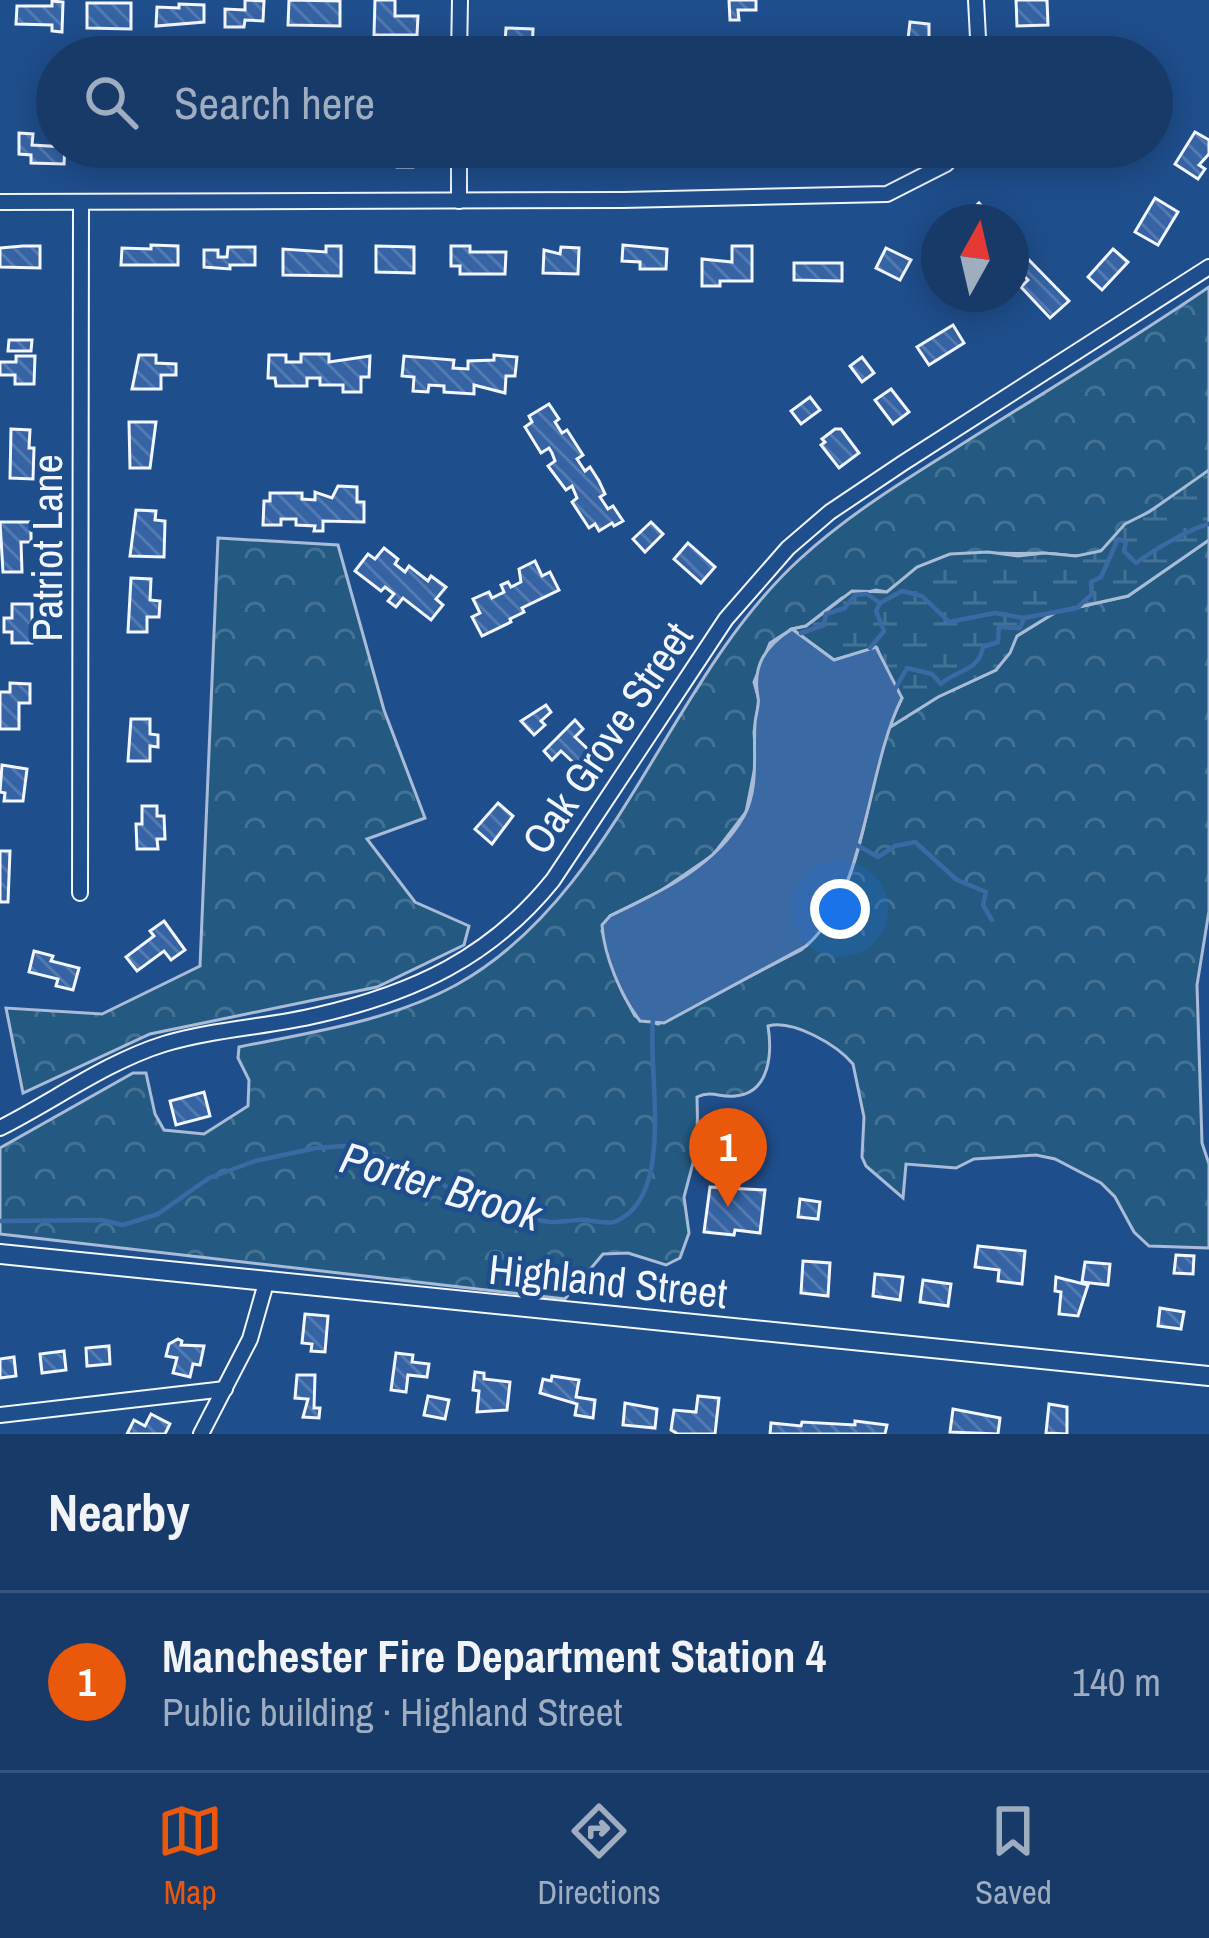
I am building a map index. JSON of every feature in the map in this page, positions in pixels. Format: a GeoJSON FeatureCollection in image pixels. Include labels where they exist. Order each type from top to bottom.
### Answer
{"type":"FeatureCollection","features":[{"type":"Feature","properties":{"kind":"main road","name":"Highland Street"},"geometry":{"type":"LineString","coordinates":[[0,1254],[1209,1376]]}},
{"type":"Feature","properties":{"kind":"street"},"geometry":{"type":"LineString","coordinates":[[459,36],[460,0]]}},
{"type":"Feature","properties":{"kind":"street"},"geometry":{"type":"LineString","coordinates":[[976,0],[978,36]]}},
{"type":"Feature","properties":{"kind":"street"},"geometry":{"type":"LineString","coordinates":[[459,168],[459,202]]}},
{"type":"Feature","properties":{"kind":"street"},"geometry":{"type":"LineString","coordinates":[[0,202],[459,202],[887,194],[938,168]]}},
{"type":"Feature","properties":{"kind":"street","name":"Patriot Lane"},"geometry":{"type":"LineString","coordinates":[[80,893],[81,204]]}},
{"type":"Feature","properties":{"kind":"street","name":"Oak Grove Street"},"geometry":{"type":"LineString","coordinates":[[0,1128],[120,1062],[163,1045],[381,998],[480,951],[521,918],[553,880],[726,620],[788,548],[885,475],[1209,267]]}},
{"type":"Feature","properties":{"kind":"street"},"geometry":{"type":"LineString","coordinates":[[201,1434],[250,1339],[266,1282]]}},
{"type":"Feature","properties":{"kind":"street"},"geometry":{"type":"LineString","coordinates":[[0,1415],[225,1389]]}},
{"type":"Feature","properties":{"kind":"green space"},"geometry":{"type":"Polygon","coordinates":[[[1209,287],[1209,470],[1097,553],[977,553],[945,558],[887,592],[842,598],[806,626],[770,643],[754,682],[759,700],[756,762],[746,812],[713,855],[662,890],[610,916],[602,931],[635,1016],[658,1024],[801,950],[822,929],[849,877],[887,729],[938,697],[996,670],[1017,636],[1056,612],[1128,596],[1209,540],[1209,911],[1197,985],[1202,1143],[1209,1164],[1209,1248],[1149,1246],[1101,1183],[1055,1159],[1036,1155],[974,1159],[956,1168],[906,1164],[903,1198],[862,1157],[864,1117],[853,1064],[814,1035],[778,1025],[768,1026],[769,1058],[756,1087],[735,1096],[697,1097],[698,1144],[684,1197],[689,1233],[680,1258],[666,1265],[628,1253],[603,1254],[565,1299],[0,1234],[0,1148],[133,1073],[146,1073],[155,1114],[164,1130],[204,1134],[248,1106],[249,1080],[238,1058],[239,1047],[405,1008],[456,985],[512,946],[559,897],[601,842],[713,663],[754,607],[801,558],[896,486],[1209,287]]]}},
{"type":"Feature","properties":{"kind":"green space"},"geometry":{"type":"Polygon","coordinates":[[[1209,470],[1209,540],[1128,596],[1056,612],[1017,636],[996,670],[938,697],[887,729],[902,698],[877,648],[834,660],[792,629],[806,626],[852,591],[887,592],[917,567],[950,554],[1076,556],[1101,551],[1125,524],[1209,470]]]}},
{"type":"Feature","properties":{"kind":"green space"},"geometry":{"type":"Polygon","coordinates":[[[218,538],[338,545],[384,710],[425,818],[367,839],[415,902],[469,926],[464,945],[377,987],[150,1034],[23,1093],[6,1008],[102,1014],[200,966],[218,538]]]}},
{"type":"Feature","properties":{"kind":"shaded area"},"geometry":{"type":"Polygon","coordinates":[[[792,629],[834,660],[876,647],[902,698],[842,895],[806,946],[664,1023],[640,1021],[615,975],[602,925],[702,864],[744,816],[754,783],[759,666],[774,642],[792,629]]]}},
{"type":"Feature","properties":{"kind":"building"},"geometry":{"type":"Polygon","coordinates":[[[245,0],[264,1],[263,21],[245,20],[244,27],[225,27],[225,9],[245,10],[245,0]]]}},
{"type":"Feature","properties":{"kind":"building"},"geometry":{"type":"Polygon","coordinates":[[[289,0],[340,1],[340,26],[288,25],[289,0]]]}},
{"type":"Feature","properties":{"kind":"building"},"geometry":{"type":"Polygon","coordinates":[[[375,0],[395,0],[395,16],[418,16],[417,35],[374,35],[375,0]]]}},
{"type":"Feature","properties":{"kind":"building"},"geometry":{"type":"Polygon","coordinates":[[[729,0],[756,0],[756,10],[738,10],[739,20],[730,20],[729,0]]]}},
{"type":"Feature","properties":{"kind":"building"},"geometry":{"type":"Polygon","coordinates":[[[1016,0],[1047,0],[1048,25],[1017,26],[1016,0]]]}},
{"type":"Feature","properties":{"kind":"building"},"geometry":{"type":"Polygon","coordinates":[[[52,1],[63,2],[62,32],[52,31],[52,25],[16,24],[17,6],[52,6],[52,1]]]}},
{"type":"Feature","properties":{"kind":"building"},"geometry":{"type":"Polygon","coordinates":[[[87,3],[131,3],[131,29],[87,28],[87,3]]]}},
{"type":"Feature","properties":{"kind":"building"},"geometry":{"type":"Polygon","coordinates":[[[179,4],[204,5],[204,22],[156,26],[157,7],[179,8],[179,4]]]}},
{"type":"Feature","properties":{"kind":"building"},"geometry":{"type":"Polygon","coordinates":[[[910,22],[929,24],[929,36],[908,36],[910,22]]]}},
{"type":"Feature","properties":{"kind":"building"},"geometry":{"type":"Polygon","coordinates":[[[506,28],[533,29],[533,36],[505,36],[506,28]]]}},
{"type":"Feature","properties":{"kind":"building"},"geometry":{"type":"Polygon","coordinates":[[[1195,132],[1209,140],[1209,154],[1199,165],[1205,169],[1198,179],[1175,164],[1195,132]]]}},
{"type":"Feature","properties":{"kind":"building"},"geometry":{"type":"Polygon","coordinates":[[[19,133],[33,134],[36,163],[31,163],[31,155],[19,154],[19,133]]]}},
{"type":"Feature","properties":{"kind":"building"},"geometry":{"type":"Polygon","coordinates":[[[1155,198],[1178,212],[1158,245],[1135,232],[1155,198]]]}},
{"type":"Feature","properties":{"kind":"building"},"geometry":{"type":"Polygon","coordinates":[[[151,245],[178,246],[178,265],[121,265],[122,248],[151,249],[151,245]]]}},
{"type":"Feature","properties":{"kind":"building"},"geometry":{"type":"Polygon","coordinates":[[[623,245],[667,249],[666,269],[640,269],[640,262],[622,261],[623,245]]]}},
{"type":"Feature","properties":{"kind":"building"},"geometry":{"type":"Polygon","coordinates":[[[40,246],[40,268],[0,267],[0,248],[40,246]]]}},
{"type":"Feature","properties":{"kind":"building"},"geometry":{"type":"Polygon","coordinates":[[[326,246],[341,246],[341,276],[283,275],[283,249],[326,252],[326,246]]]}},
{"type":"Feature","properties":{"kind":"building"},"geometry":{"type":"Polygon","coordinates":[[[376,246],[414,247],[414,273],[376,272],[376,246]]]}},
{"type":"Feature","properties":{"kind":"building"},"geometry":{"type":"Polygon","coordinates":[[[451,246],[470,246],[470,252],[506,252],[505,274],[460,274],[460,266],[451,266],[451,246]]]}},
{"type":"Feature","properties":{"kind":"building"},"geometry":{"type":"Polygon","coordinates":[[[732,246],[752,246],[752,281],[702,286],[702,259],[732,262],[732,246]]]}},
{"type":"Feature","properties":{"kind":"building"},"geometry":{"type":"Polygon","coordinates":[[[228,247],[255,247],[255,265],[204,267],[204,250],[218,250],[218,257],[227,257],[228,247]]]}},
{"type":"Feature","properties":{"kind":"building"},"geometry":{"type":"Polygon","coordinates":[[[561,247],[579,248],[578,274],[543,273],[544,250],[560,254],[561,247]]]}},
{"type":"Feature","properties":{"kind":"building"},"geometry":{"type":"Polygon","coordinates":[[[886,248],[911,260],[900,280],[876,268],[886,248]]]}},
{"type":"Feature","properties":{"kind":"building"},"geometry":{"type":"Polygon","coordinates":[[[1113,249],[1128,262],[1102,290],[1088,277],[1113,249]]]}},
{"type":"Feature","properties":{"kind":"building"},"geometry":{"type":"Polygon","coordinates":[[[1029,260],[1069,301],[1050,318],[1029,296],[1029,260]]]}},
{"type":"Feature","properties":{"kind":"building"},"geometry":{"type":"Polygon","coordinates":[[[794,263],[842,263],[842,281],[794,280],[794,263]]]}},
{"type":"Feature","properties":{"kind":"building"},"geometry":{"type":"Polygon","coordinates":[[[953,325],[964,343],[929,365],[917,347],[953,325]]]}},
{"type":"Feature","properties":{"kind":"building"},"geometry":{"type":"Polygon","coordinates":[[[9,340],[32,340],[31,351],[8,351],[9,340]]]}},
{"type":"Feature","properties":{"kind":"building"},"geometry":{"type":"Polygon","coordinates":[[[301,354],[329,354],[329,362],[370,356],[369,377],[361,377],[361,392],[343,392],[343,385],[320,385],[320,378],[307,378],[307,386],[276,386],[275,378],[268,378],[269,355],[286,355],[286,362],[301,362],[301,354]]]}},
{"type":"Feature","properties":{"kind":"building"},"geometry":{"type":"Polygon","coordinates":[[[139,355],[156,355],[156,363],[176,364],[176,375],[161,375],[161,389],[132,389],[139,355]]]}},
{"type":"Feature","properties":{"kind":"building"},"geometry":{"type":"Polygon","coordinates":[[[494,355],[517,357],[515,376],[506,376],[505,393],[474,385],[474,394],[444,392],[444,386],[429,385],[428,392],[413,391],[414,377],[402,376],[404,356],[454,360],[453,368],[468,369],[468,361],[494,360],[494,355]]]}},
{"type":"Feature","properties":{"kind":"building"},"geometry":{"type":"Polygon","coordinates":[[[16,356],[35,356],[34,384],[15,384],[15,375],[0,375],[0,362],[16,362],[16,356]]]}},
{"type":"Feature","properties":{"kind":"building"},"geometry":{"type":"Polygon","coordinates":[[[862,357],[874,373],[862,382],[850,366],[862,357]]]}},
{"type":"Feature","properties":{"kind":"building"},"geometry":{"type":"Polygon","coordinates":[[[891,389],[909,412],[893,424],[875,400],[891,389]]]}},
{"type":"Feature","properties":{"kind":"building"},"geometry":{"type":"Polygon","coordinates":[[[810,397],[820,410],[801,424],[791,411],[810,397]]]}},
{"type":"Feature","properties":{"kind":"building"},"geometry":{"type":"Polygon","coordinates":[[[549,404],[562,433],[567,430],[583,455],[577,459],[599,481],[605,494],[600,497],[623,521],[599,531],[595,524],[589,528],[572,502],[577,498],[572,486],[566,490],[548,466],[555,461],[552,453],[549,448],[541,453],[525,427],[532,422],[529,416],[549,404]]]}},
{"type":"Feature","properties":{"kind":"building"},"geometry":{"type":"Polygon","coordinates":[[[129,422],[156,422],[150,468],[130,468],[129,422]]]}},
{"type":"Feature","properties":{"kind":"building"},"geometry":{"type":"Polygon","coordinates":[[[11,429],[30,430],[33,479],[10,478],[11,429]]]}},
{"type":"Feature","properties":{"kind":"building"},"geometry":{"type":"Polygon","coordinates":[[[835,429],[841,429],[859,453],[839,468],[821,445],[835,429]]]}},
{"type":"Feature","properties":{"kind":"building"},"geometry":{"type":"Polygon","coordinates":[[[338,486],[357,487],[357,502],[364,502],[364,522],[323,521],[323,531],[296,525],[296,519],[263,525],[264,501],[270,501],[270,493],[302,493],[302,499],[315,500],[315,492],[332,498],[338,486]]]}},
{"type":"Feature","properties":{"kind":"building"},"geometry":{"type":"Polygon","coordinates":[[[136,510],[156,511],[155,520],[165,521],[164,557],[130,556],[136,510]]]}},
{"type":"Feature","properties":{"kind":"building"},"geometry":{"type":"Polygon","coordinates":[[[0,522],[31,522],[31,542],[21,542],[22,572],[3,572],[0,522]]]}},
{"type":"Feature","properties":{"kind":"building"},"geometry":{"type":"Polygon","coordinates":[[[651,522],[663,534],[645,552],[633,539],[651,522]]]}},
{"type":"Feature","properties":{"kind":"building"},"geometry":{"type":"Polygon","coordinates":[[[688,543],[715,567],[701,583],[674,559],[688,543]]]}},
{"type":"Feature","properties":{"kind":"building"},"geometry":{"type":"Polygon","coordinates":[[[384,548],[405,572],[409,566],[428,581],[431,576],[446,587],[436,599],[443,605],[431,620],[403,598],[396,607],[388,601],[394,594],[385,587],[381,591],[355,571],[368,554],[375,559],[384,548]]]}},
{"type":"Feature","properties":{"kind":"building"},"geometry":{"type":"Polygon","coordinates":[[[535,561],[542,576],[550,572],[559,590],[482,636],[472,617],[480,613],[473,599],[489,592],[492,598],[504,592],[501,585],[521,582],[519,569],[535,561]]]}},
{"type":"Feature","properties":{"kind":"building"},"geometry":{"type":"Polygon","coordinates":[[[131,578],[151,579],[150,600],[160,601],[159,617],[147,617],[147,632],[128,632],[131,578]]]}},
{"type":"Feature","properties":{"kind":"building"},"geometry":{"type":"Polygon","coordinates":[[[12,604],[32,604],[32,643],[12,643],[12,632],[4,632],[4,618],[12,618],[12,604]]]}},
{"type":"Feature","properties":{"kind":"building"},"geometry":{"type":"Polygon","coordinates":[[[10,683],[30,684],[30,703],[19,703],[19,729],[0,729],[0,692],[10,692],[10,683]]]}},
{"type":"Feature","properties":{"kind":"building"},"geometry":{"type":"Polygon","coordinates":[[[546,705],[551,712],[534,735],[521,721],[546,705]]]}},
{"type":"Feature","properties":{"kind":"building"},"geometry":{"type":"Polygon","coordinates":[[[131,719],[150,719],[150,734],[158,735],[158,747],[150,746],[150,761],[128,761],[131,719]]]}},
{"type":"Feature","properties":{"kind":"building"},"geometry":{"type":"Polygon","coordinates":[[[575,720],[583,729],[575,737],[590,751],[576,765],[561,751],[552,760],[544,751],[575,720]]]}},
{"type":"Feature","properties":{"kind":"building"},"geometry":{"type":"Polygon","coordinates":[[[2,765],[27,769],[23,801],[4,801],[2,765]]]}},
{"type":"Feature","properties":{"kind":"building"},"geometry":{"type":"Polygon","coordinates":[[[498,803],[513,816],[492,844],[475,829],[498,803]]]}},
{"type":"Feature","properties":{"kind":"building"},"geometry":{"type":"Polygon","coordinates":[[[142,806],[157,806],[157,816],[164,816],[165,839],[157,839],[158,849],[137,849],[136,824],[142,824],[142,806]]]}},
{"type":"Feature","properties":{"kind":"building"},"geometry":{"type":"Polygon","coordinates":[[[0,851],[10,851],[8,902],[0,902],[0,851]]]}},
{"type":"Feature","properties":{"kind":"building"},"geometry":{"type":"Polygon","coordinates":[[[164,921],[185,950],[171,960],[164,951],[137,971],[126,957],[154,936],[150,931],[164,921]]]}},
{"type":"Feature","properties":{"kind":"building"},"geometry":{"type":"Polygon","coordinates":[[[34,951],[79,968],[73,990],[56,986],[58,979],[29,972],[34,951]]]}},
{"type":"Feature","properties":{"kind":"building"},"geometry":{"type":"Polygon","coordinates":[[[204,1092],[210,1116],[176,1125],[170,1101],[204,1092]]]}},
{"type":"Feature","properties":{"kind":"building"},"geometry":{"type":"Polygon","coordinates":[[[710,1187],[765,1190],[760,1233],[704,1232],[710,1187]]]}},
{"type":"Feature","properties":{"kind":"building"},"geometry":{"type":"Polygon","coordinates":[[[800,1199],[820,1202],[818,1219],[798,1217],[800,1199]]]}},
{"type":"Feature","properties":{"kind":"building"},"geometry":{"type":"Polygon","coordinates":[[[978,1246],[1025,1251],[1022,1284],[998,1281],[999,1270],[975,1267],[978,1246]]]}},
{"type":"Feature","properties":{"kind":"building"},"geometry":{"type":"Polygon","coordinates":[[[1176,1255],[1194,1256],[1193,1274],[1174,1273],[1176,1255]]]}},
{"type":"Feature","properties":{"kind":"building"},"geometry":{"type":"Polygon","coordinates":[[[803,1261],[830,1263],[828,1296],[801,1293],[803,1261]]]}},
{"type":"Feature","properties":{"kind":"building"},"geometry":{"type":"Polygon","coordinates":[[[1085,1262],[1110,1264],[1108,1285],[1082,1282],[1085,1262]]]}},
{"type":"Feature","properties":{"kind":"building"},"geometry":{"type":"Polygon","coordinates":[[[875,1274],[903,1277],[900,1300],[873,1296],[875,1274]]]}},
{"type":"Feature","properties":{"kind":"building"},"geometry":{"type":"Polygon","coordinates":[[[1056,1277],[1088,1285],[1078,1316],[1059,1314],[1061,1292],[1055,1291],[1056,1277]]]}},
{"type":"Feature","properties":{"kind":"building"},"geometry":{"type":"Polygon","coordinates":[[[923,1280],[951,1284],[948,1306],[920,1302],[923,1280]]]}},
{"type":"Feature","properties":{"kind":"building"},"geometry":{"type":"Polygon","coordinates":[[[1160,1308],[1184,1312],[1181,1329],[1158,1326],[1160,1308]]]}},
{"type":"Feature","properties":{"kind":"building"},"geometry":{"type":"Polygon","coordinates":[[[305,1314],[328,1316],[325,1352],[311,1351],[312,1344],[302,1343],[305,1314]]]}},
{"type":"Feature","properties":{"kind":"building"},"geometry":{"type":"Polygon","coordinates":[[[178,1339],[181,1345],[204,1346],[200,1365],[193,1364],[190,1377],[173,1373],[177,1358],[166,1356],[169,1344],[178,1339]]]}},
{"type":"Feature","properties":{"kind":"building"},"geometry":{"type":"Polygon","coordinates":[[[109,1346],[110,1364],[87,1366],[86,1348],[109,1346]]]}},
{"type":"Feature","properties":{"kind":"building"},"geometry":{"type":"Polygon","coordinates":[[[64,1351],[66,1370],[42,1373],[40,1354],[64,1351]]]}},
{"type":"Feature","properties":{"kind":"building"},"geometry":{"type":"Polygon","coordinates":[[[396,1353],[429,1364],[427,1377],[408,1375],[406,1392],[391,1390],[396,1353]]]}},
{"type":"Feature","properties":{"kind":"building"},"geometry":{"type":"Polygon","coordinates":[[[14,1357],[16,1376],[0,1378],[0,1359],[14,1357]]]}},
{"type":"Feature","properties":{"kind":"building"},"geometry":{"type":"Polygon","coordinates":[[[475,1372],[484,1373],[484,1379],[510,1382],[507,1410],[477,1412],[475,1372]]]}},
{"type":"Feature","properties":{"kind":"building"},"geometry":{"type":"Polygon","coordinates":[[[297,1375],[315,1375],[314,1408],[320,1408],[319,1418],[303,1417],[308,1399],[295,1398],[297,1375]]]}},
{"type":"Feature","properties":{"kind":"building"},"geometry":{"type":"Polygon","coordinates":[[[552,1376],[579,1380],[576,1397],[595,1400],[593,1418],[575,1415],[577,1404],[540,1393],[543,1379],[551,1381],[552,1376]]]}},
{"type":"Feature","properties":{"kind":"building"},"geometry":{"type":"Polygon","coordinates":[[[428,1396],[449,1400],[445,1419],[424,1415],[428,1396]]]}},
{"type":"Feature","properties":{"kind":"building"},"geometry":{"type":"Polygon","coordinates":[[[698,1396],[719,1398],[715,1434],[671,1430],[674,1410],[696,1412],[698,1396]]]}},
{"type":"Feature","properties":{"kind":"building"},"geometry":{"type":"Polygon","coordinates":[[[625,1403],[657,1409],[655,1428],[623,1425],[625,1403]]]}},
{"type":"Feature","properties":{"kind":"building"},"geometry":{"type":"Polygon","coordinates":[[[1049,1404],[1067,1407],[1067,1434],[1046,1433],[1049,1404]]]}},
{"type":"Feature","properties":{"kind":"building"},"geometry":{"type":"Polygon","coordinates":[[[953,1409],[1000,1418],[998,1434],[950,1432],[953,1409]]]}},
{"type":"Feature","properties":{"kind":"building"},"geometry":{"type":"Polygon","coordinates":[[[151,1414],[170,1424],[165,1434],[127,1434],[134,1420],[145,1426],[151,1414]]]}},
{"type":"Feature","properties":{"kind":"building"},"geometry":{"type":"Polygon","coordinates":[[[855,1421],[887,1425],[885,1434],[770,1434],[771,1423],[855,1425],[855,1421]]]}},
{"type":"Feature","properties":{"kind":"waterway"},"geometry":{"type":"LineString","coordinates":[[870,648],[884,631],[876,611],[880,603],[902,591],[922,596],[949,622],[995,613],[1024,618],[1077,608],[1092,594],[1091,582],[1101,577],[1118,539],[1126,542],[1124,551],[1136,563],[1209,524]]}},
{"type":"Feature","properties":{"kind":"waterway"},"geometry":{"type":"LineString","coordinates":[[801,633],[824,625],[826,614],[845,608],[855,595],[867,594],[880,603]]}},
{"type":"Feature","properties":{"kind":"waterway"},"geometry":{"type":"LineString","coordinates":[[894,691],[907,668],[932,674],[941,684],[972,666],[983,647],[998,642],[999,627],[1020,628],[1024,618]]}},
{"type":"Feature","properties":{"kind":"waterway"},"geometry":{"type":"LineString","coordinates":[[855,844],[878,857],[895,846],[915,842],[957,880],[986,892],[983,905],[992,920]]}},
{"type":"Feature","properties":{"kind":"waterway","name":"Porter Brook"},"geometry":{"type":"LineString","coordinates":[[0,1221],[101,1220],[123,1225],[158,1214],[209,1178],[255,1161],[344,1146],[427,1173],[455,1193],[497,1197],[535,1219],[614,1222],[634,1209],[646,1188],[652,1161],[653,1020]]}},
{"type":"Feature","properties":{"kind":"place","name":"Manchester Fire Department Station 4"},"geometry":{"type":"Point","coordinates":[728,1207]}}]}
